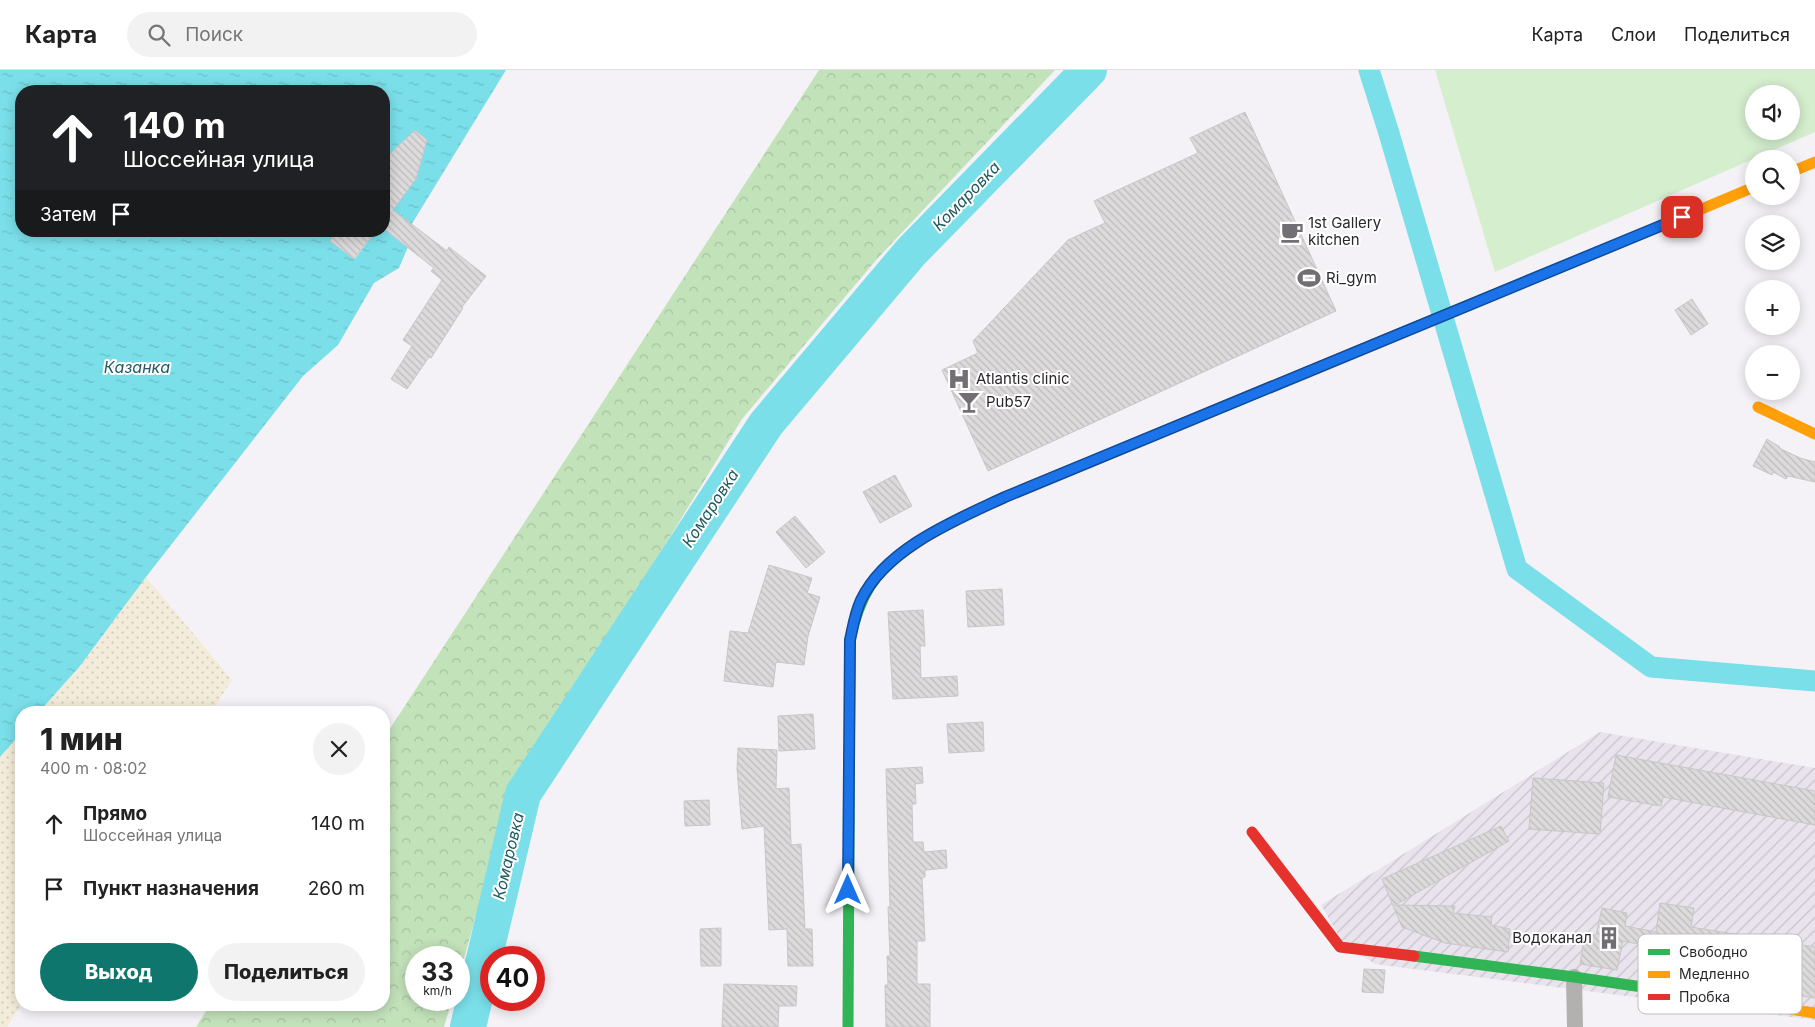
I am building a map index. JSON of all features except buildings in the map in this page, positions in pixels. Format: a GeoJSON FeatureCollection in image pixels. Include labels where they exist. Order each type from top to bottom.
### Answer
{"type":"FeatureCollection","features":[{"type":"Feature","properties":{"kind":"street"},"geometry":{"type":"LineString","coordinates":[[1800,168],[1815,162]]}},
{"type":"Feature","properties":{"kind":"street"},"geometry":{"type":"LineString","coordinates":[[848,1027],[849,654],[851,632],[862,599],[879,573],[892,560],[908,548],[958,519],[1005,497],[1745,191]]}},
{"type":"Feature","properties":{"kind":"street"},"geometry":{"type":"LineString","coordinates":[[1758,407],[1815,434]]}},
{"type":"Feature","properties":{"kind":"street"},"geometry":{"type":"LineString","coordinates":[[1252,832],[1340,947],[1638,987]]}},
{"type":"Feature","properties":{"kind":"street"},"geometry":{"type":"LineString","coordinates":[[1574,977],[1575,1027]]}},
{"type":"Feature","properties":{"kind":"street"},"geometry":{"type":"LineString","coordinates":[[1802,1011],[1815,1013]]}},
{"type":"Feature","properties":{"kind":"shaded area"},"geometry":{"type":"Polygon","coordinates":[[[1600,732],[1815,768],[1815,1020],[1768,1014],[1802,1014],[1802,934],[1638,934],[1638,997],[1375,964],[1343,943],[1321,905],[1600,732]]]}},
{"type":"Feature","properties":{"kind":"green space"},"geometry":{"type":"Polygon","coordinates":[[[819,70],[1055,70],[877,259],[742,419],[508,802],[467,946],[405,946],[405,1011],[449,1011],[444,1027],[196,1027],[206,1011],[390,1011],[390,729],[819,70]]]}},
{"type":"Feature","properties":{"kind":"green space"},"geometry":{"type":"Polygon","coordinates":[[[1435,70],[1815,70],[1815,132],[1800,139],[1800,85],[1745,85],[1745,140],[1797,140],[1774,150],[1745,150],[1745,163],[1495,272],[1435,70]]]}},
{"type":"Feature","properties":{"kind":"sand"},"geometry":{"type":"Polygon","coordinates":[[[146,577],[232,680],[215,706],[44,706],[80,666],[146,577]]]}},
{"type":"Feature","properties":{"kind":"sand"},"geometry":{"type":"Polygon","coordinates":[[[15,740],[15,1011],[17,1011],[7,1027],[0,1027],[0,757],[15,740]]]}},
{"type":"Feature","properties":{"kind":"water","name":"Казанка"},"geometry":{"type":"Polygon","coordinates":[[[0,70],[506,70],[410,227],[411,240],[399,268],[374,283],[338,345],[303,376],[146,577],[80,666],[44,706],[15,706],[15,740],[0,757],[0,70]]]}},
{"type":"Feature","properties":{"kind":"waterway","name":"Комаровка"},"geometry":{"type":"LineString","coordinates":[[468,1027],[523,794],[766,424],[911,252],[1089,70]]}},
{"type":"Feature","properties":{"kind":"waterway"},"geometry":{"type":"LineString","coordinates":[[1369,70],[1517,569],[1651,667],[1815,681]]}},
{"type":"Feature","properties":{"kind":"traffic: fast"},"geometry":{"type":"LineString","coordinates":[[1398,334],[1685,216]]}},
{"type":"Feature","properties":{"kind":"traffic: fast"},"geometry":{"type":"LineString","coordinates":[[848,1027],[850,640],[863,599],[877,576],[897,556],[910,547]]}},
{"type":"Feature","properties":{"kind":"traffic: fast"},"geometry":{"type":"LineString","coordinates":[[1414,956],[1638,986]]}},
{"type":"Feature","properties":{"kind":"traffic: slow"},"geometry":{"type":"LineString","coordinates":[[1800,168],[1815,162]]}},
{"type":"Feature","properties":{"kind":"traffic: slow"},"geometry":{"type":"LineString","coordinates":[[1685,216],[1745,191]]}},
{"type":"Feature","properties":{"kind":"traffic: slow"},"geometry":{"type":"LineString","coordinates":[[1758,407],[1815,434]]}},
{"type":"Feature","properties":{"kind":"traffic: slow"},"geometry":{"type":"LineString","coordinates":[[910,547],[978,509],[1097,459]]}},
{"type":"Feature","properties":{"kind":"traffic: slow"},"geometry":{"type":"LineString","coordinates":[[1802,1011],[1815,1013]]}},
{"type":"Feature","properties":{"kind":"traffic: jam"},"geometry":{"type":"LineString","coordinates":[[1097,459],[1398,334]]}},
{"type":"Feature","properties":{"kind":"traffic: jam"},"geometry":{"type":"LineString","coordinates":[[1252,832],[1340,947],[1414,956]]}},
{"type":"Feature","properties":{"kind":"place","name":"1st Gallery kitchen"},"geometry":{"type":"Point","coordinates":[1292,232]}},
{"type":"Feature","properties":{"kind":"place","name":"Ri_gym"},"geometry":{"type":"Point","coordinates":[1309,278]}},
{"type":"Feature","properties":{"kind":"place","name":"Atlantis clinic"},"geometry":{"type":"Point","coordinates":[959,379]}},
{"type":"Feature","properties":{"kind":"place","name":"Pub57"},"geometry":{"type":"Point","coordinates":[969,402]}},
{"type":"Feature","properties":{"kind":"place","name":"Водоканал"},"geometry":{"type":"Point","coordinates":[1609,938]}},
{"type":"Feature","properties":{"kind":"route"},"geometry":{"type":"LineString","coordinates":[[848,890],[850,640],[855,616],[862,599],[879,573],[892,560],[933,533],[1005,497],[1682,217]]}}]}
